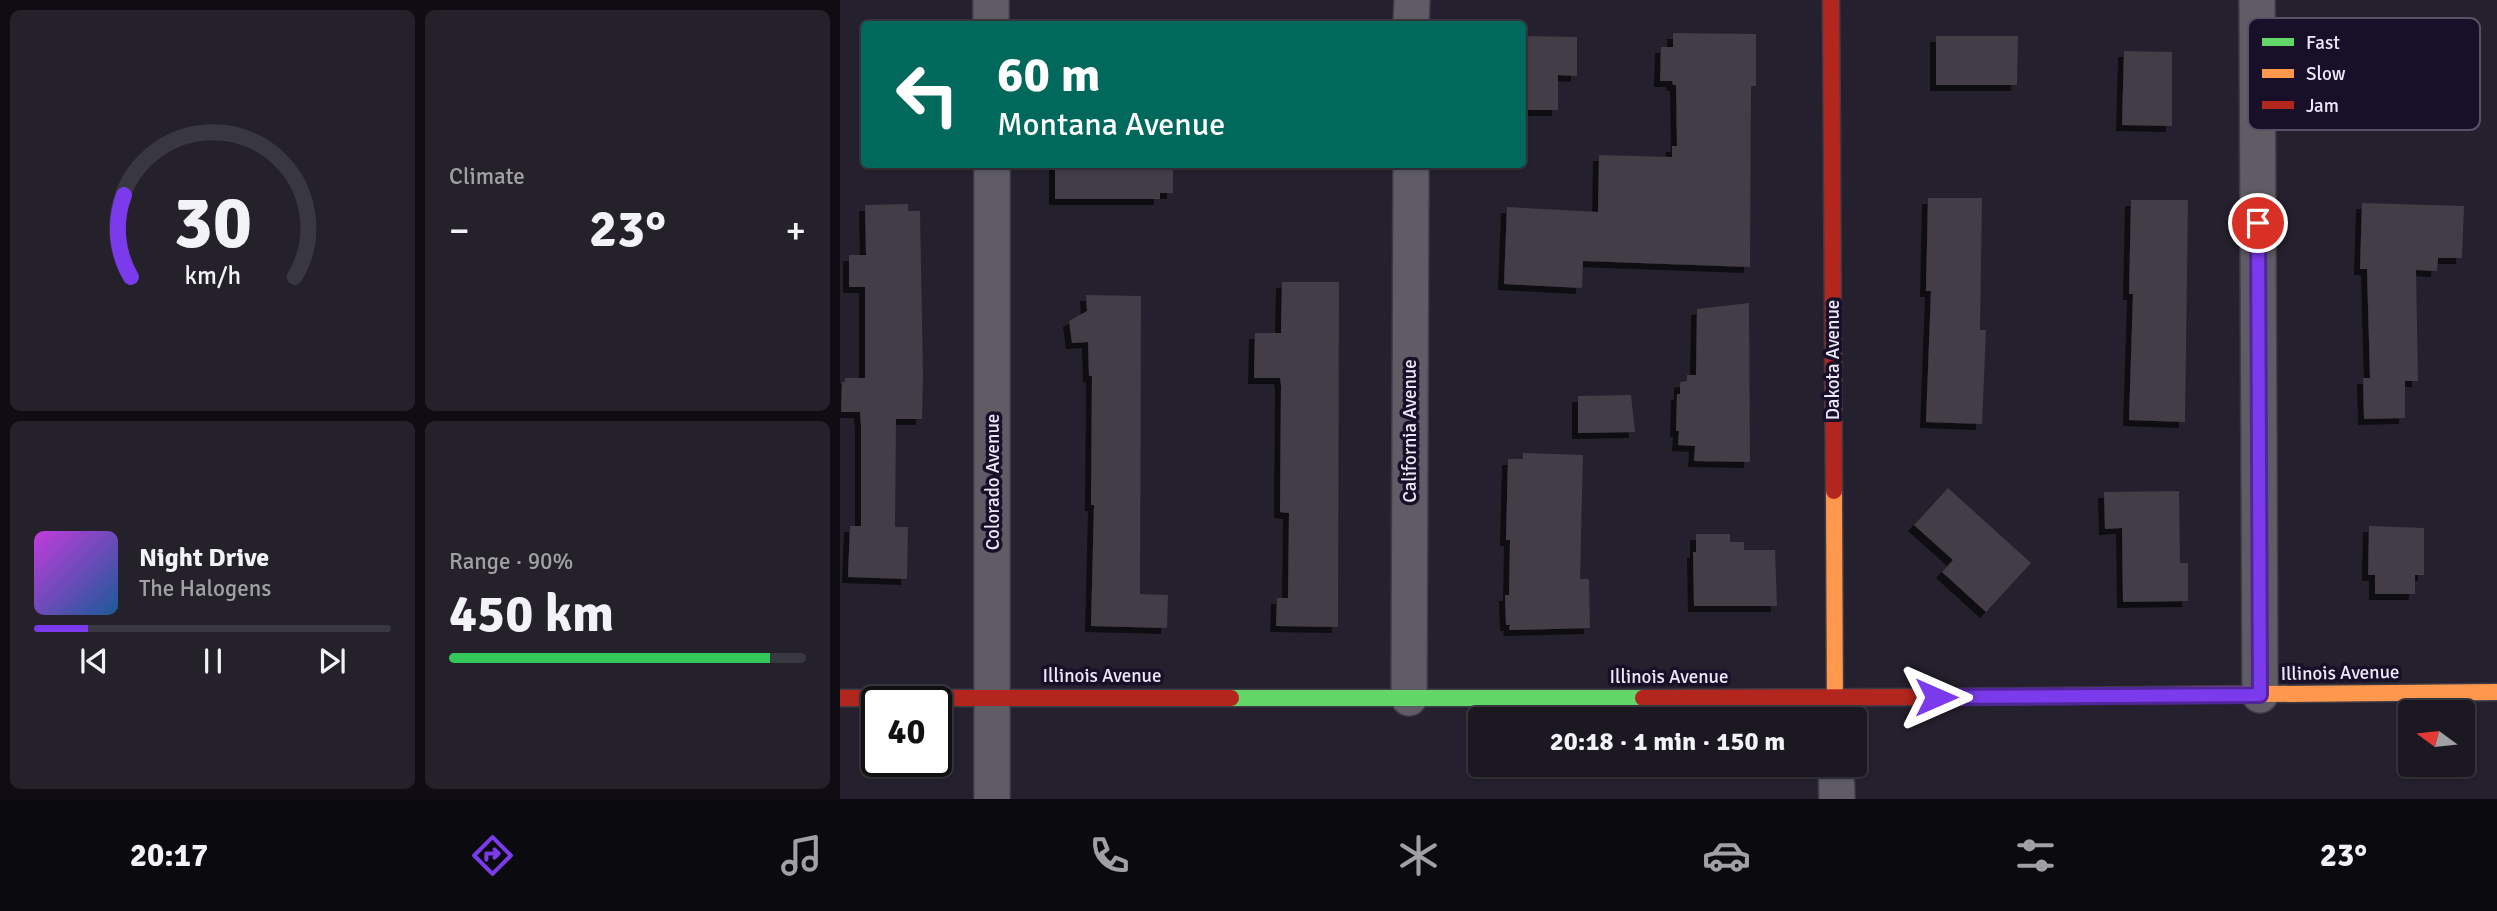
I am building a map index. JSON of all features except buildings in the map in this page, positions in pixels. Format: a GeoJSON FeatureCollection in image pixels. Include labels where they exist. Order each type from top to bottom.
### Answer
{"type":"FeatureCollection","features":[{"type":"Feature","properties":{"kind":"street"},"geometry":{"type":"LineString","coordinates":[[991,0],[991,21]]}},
{"type":"Feature","properties":{"kind":"street"},"geometry":{"type":"LineString","coordinates":[[1411,21],[1412,0]]}},
{"type":"Feature","properties":{"kind":"street","name":"Dakota Avenue"},"geometry":{"type":"LineString","coordinates":[[1831,0],[1835,707]]}},
{"type":"Feature","properties":{"kind":"street"},"geometry":{"type":"LineString","coordinates":[[2257,0],[2257,18]]}},
{"type":"Feature","properties":{"kind":"street"},"geometry":{"type":"LineString","coordinates":[[2258,130],[2260,695]]}},
{"type":"Feature","properties":{"kind":"street","name":"Colorado Avenue"},"geometry":{"type":"LineString","coordinates":[[992,168],[992,799]]}},
{"type":"Feature","properties":{"kind":"street","name":"California Avenue"},"geometry":{"type":"LineString","coordinates":[[1409,698],[1411,168]]}},
{"type":"Feature","properties":{"kind":"street","name":"Illinois Avenue"},"geometry":{"type":"LineString","coordinates":[[840,698],[1835,698],[2497,692]]}},
{"type":"Feature","properties":{"kind":"street"},"geometry":{"type":"LineString","coordinates":[[1836,777],[1837,799]]}},
{"type":"Feature","properties":{"kind":"traffic: fast"},"geometry":{"type":"LineString","coordinates":[[1231,698],[1643,698]]}},
{"type":"Feature","properties":{"kind":"traffic: slow"},"geometry":{"type":"LineString","coordinates":[[1834,491],[1835,707]]}},
{"type":"Feature","properties":{"kind":"traffic: slow"},"geometry":{"type":"LineString","coordinates":[[1938,697],[2497,692]]}},
{"type":"Feature","properties":{"kind":"traffic: jam"},"geometry":{"type":"LineString","coordinates":[[1831,0],[1834,491]]}},
{"type":"Feature","properties":{"kind":"traffic: jam"},"geometry":{"type":"LineString","coordinates":[[1643,698],[1938,697]]}},
{"type":"Feature","properties":{"kind":"traffic: jam"},"geometry":{"type":"LineString","coordinates":[[840,698],[1231,698]]}},
{"type":"Feature","properties":{"kind":"route"},"geometry":{"type":"LineString","coordinates":[[1936,697],[2260,695],[2258,223]]}}]}
